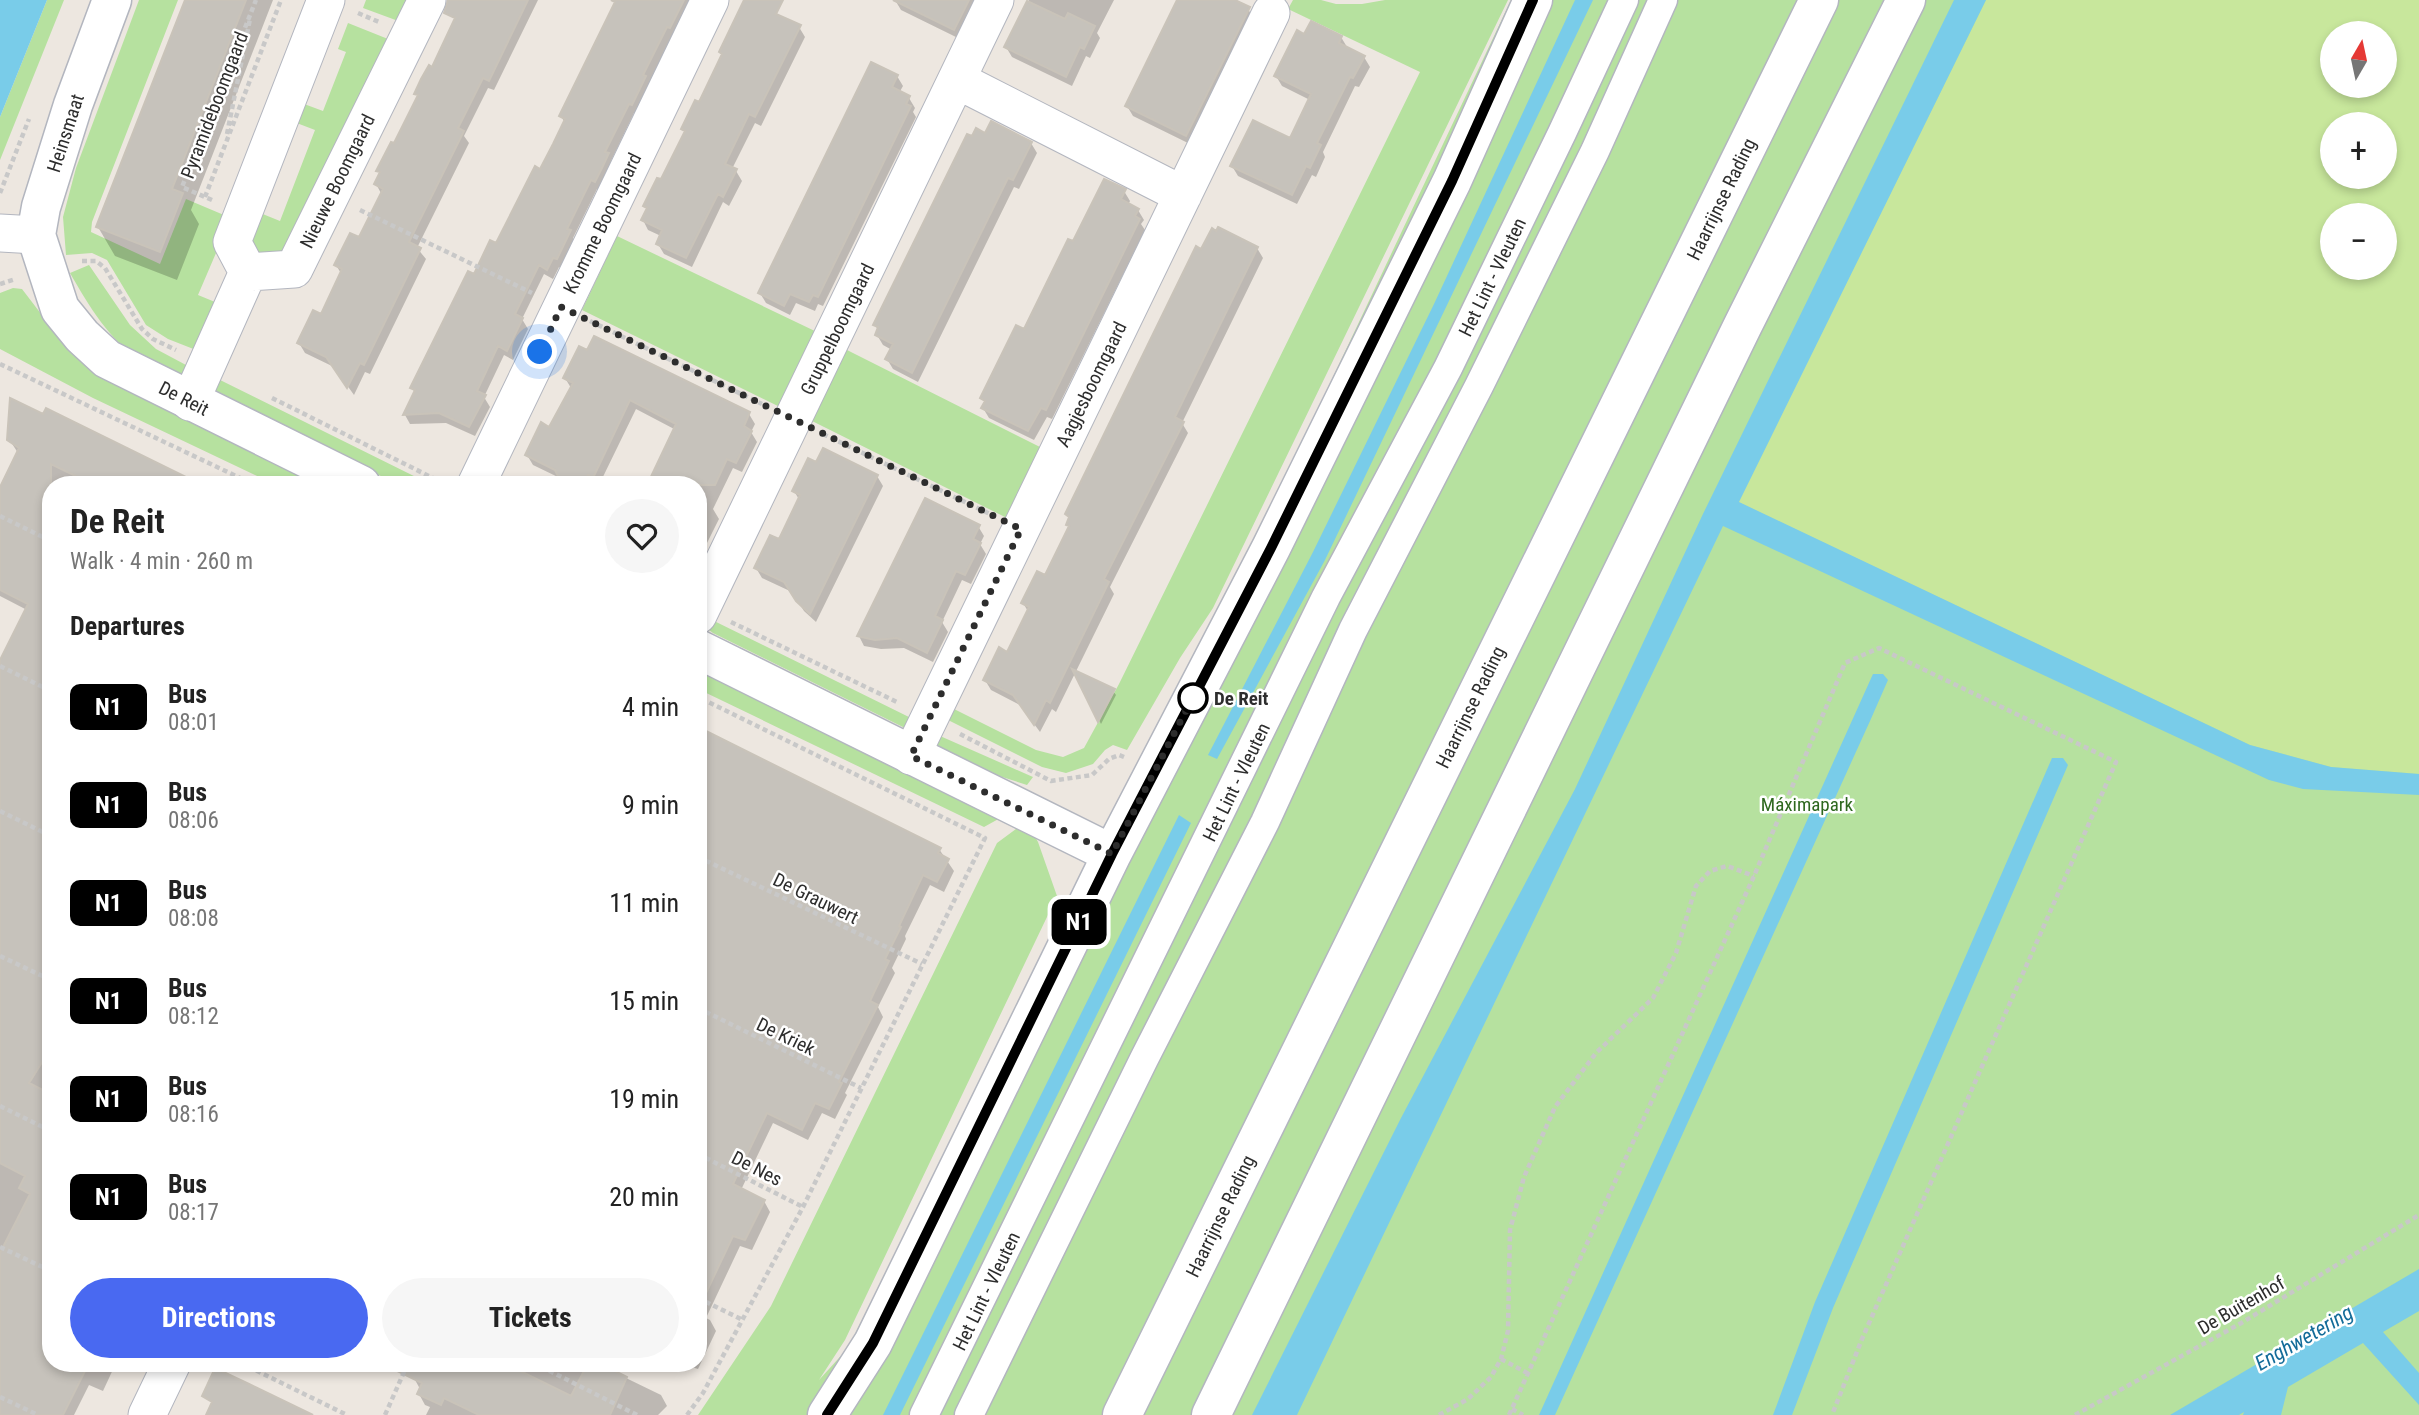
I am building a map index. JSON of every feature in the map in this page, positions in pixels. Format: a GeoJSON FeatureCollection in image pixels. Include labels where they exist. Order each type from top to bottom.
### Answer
{"type":"FeatureCollection","features":[{"type":"Feature","properties":{"kind":"main road","name":"Heinsmaat"},"geometry":{"type":"LineString","coordinates":[[28,246],[73,105],[112,0]]}},
{"type":"Feature","properties":{"kind":"main road"},"geometry":{"type":"LineString","coordinates":[[827,1415],[873,1343],[1112,854],[1277,535],[1452,181],[1533,0]]}},
{"type":"Feature","properties":{"kind":"main road","name":"Haarrijnse Rading"},"geometry":{"type":"LineString","coordinates":[[1122,1415],[1819,0]]}},
{"type":"Feature","properties":{"kind":"main road"},"geometry":{"type":"LineString","coordinates":[[1211,1415],[1742,327],[1906,0]]}},
{"type":"Feature","properties":{"kind":"main road","name":"De Reit"},"geometry":{"type":"LineString","coordinates":[[28,246],[60,309],[82,336],[107,359],[342,476]]}},
{"type":"Feature","properties":{"kind":"main road"},"geometry":{"type":"LineString","coordinates":[[707,654],[1112,854]]}},
{"type":"Feature","properties":{"kind":"street"},"geometry":{"type":"LineString","coordinates":[[190,402],[248,272],[232,242],[326,0]]}},
{"type":"Feature","properties":{"kind":"street","name":"Nieuwe Boomgaard"},"geometry":{"type":"LineString","coordinates":[[248,272],[294,269],[427,0]]}},
{"type":"Feature","properties":{"kind":"street","name":"Kromme Boomgaard"},"geometry":{"type":"LineString","coordinates":[[480,476],[710,0]]}},
{"type":"Feature","properties":{"kind":"street","name":"Gruppelboomgaard"},"geometry":{"type":"LineString","coordinates":[[707,596],[995,0]]}},
{"type":"Feature","properties":{"kind":"street","name":"Het Lint - Vleuten"},"geometry":{"type":"LineString","coordinates":[[925,1415],[1326,597],[1448,368],[1623,0]]}},
{"type":"Feature","properties":{"kind":"street","name":"Het Lint - Vleuten"},"geometry":{"type":"LineString","coordinates":[[969,1415],[1144,1059],[1265,822],[1353,630],[1479,386],[1595,151],[1663,0]]}},
{"type":"Feature","properties":{"kind":"street","name":"Aagjesboomgaard"},"geometry":{"type":"LineString","coordinates":[[911,756],[1271,13]]}},
{"type":"Feature","properties":{"kind":"street"},"geometry":{"type":"LineString","coordinates":[[957,80],[1183,195]]}},
{"type":"Feature","properties":{"kind":"street"},"geometry":{"type":"LineString","coordinates":[[1562,133],[1595,151]]}},
{"type":"Feature","properties":{"kind":"street"},"geometry":{"type":"LineString","coordinates":[[1448,368],[1479,386]]}},
{"type":"Feature","properties":{"kind":"street"},"geometry":{"type":"LineString","coordinates":[[1225,804],[1265,822]]}},
{"type":"Feature","properties":{"kind":"street"},"geometry":{"type":"LineString","coordinates":[[1110,1041],[1144,1059]]}},
{"type":"Feature","properties":{"kind":"street"},"geometry":{"type":"LineString","coordinates":[[147,1415],[168,1372]]}},
{"type":"Feature","properties":{"kind":"path","name":"Pyramideboomgaard"},"geometry":{"type":"LineString","coordinates":[[243,213],[182,187],[256,0]]}},
{"type":"Feature","properties":{"kind":"path"},"geometry":{"type":"LineString","coordinates":[[205,197],[281,0]]}},
{"type":"Feature","properties":{"kind":"path"},"geometry":{"type":"LineString","coordinates":[[326,0],[410,34]]}},
{"type":"Feature","properties":{"kind":"path"},"geometry":{"type":"LineString","coordinates":[[225,147],[253,8]]}},
{"type":"Feature","properties":{"kind":"path"},"geometry":{"type":"LineString","coordinates":[[330,195],[1021,529]]}},
{"type":"Feature","properties":{"kind":"path"},"geometry":{"type":"LineString","coordinates":[[0,364],[236,476]]}},
{"type":"Feature","properties":{"kind":"path"},"geometry":{"type":"LineString","coordinates":[[0,516],[42,537]]}},
{"type":"Feature","properties":{"kind":"path"},"geometry":{"type":"LineString","coordinates":[[1523,1415],[1511,1412],[1754,876],[1845,663],[1879,648],[2116,762],[1862,1339],[1832,1415]]}},
{"type":"Feature","properties":{"kind":"path"},"geometry":{"type":"LineString","coordinates":[[0,666],[42,687]]}},
{"type":"Feature","properties":{"kind":"path"},"geometry":{"type":"LineString","coordinates":[[687,1415],[703,1393],[803,1207],[985,838],[707,701]]}},
{"type":"Feature","properties":{"kind":"path"},"geometry":{"type":"LineString","coordinates":[[0,811],[42,832]]}},
{"type":"Feature","properties":{"kind":"path","name":"De Grauwert"},"geometry":{"type":"LineString","coordinates":[[707,861],[922,964]]}},
{"type":"Feature","properties":{"kind":"path"},"geometry":{"type":"LineString","coordinates":[[1439,1415],[1468,1399],[1491,1377],[1501,1359],[1508,1331],[1510,1230],[1524,1177],[1555,1107],[1596,1053],[1653,998],[1676,953],[1696,886],[1710,870],[1727,866],[1754,876]]}},
{"type":"Feature","properties":{"kind":"path"},"geometry":{"type":"LineString","coordinates":[[0,956],[42,976]]}},
{"type":"Feature","properties":{"kind":"path","name":"De Kriek"},"geometry":{"type":"LineString","coordinates":[[707,1012],[861,1088]]}},
{"type":"Feature","properties":{"kind":"path"},"geometry":{"type":"LineString","coordinates":[[0,1106],[42,1127]]}},
{"type":"Feature","properties":{"kind":"path","name":"De Nes"},"geometry":{"type":"LineString","coordinates":[[707,1159],[803,1207]]}},
{"type":"Feature","properties":{"kind":"path","name":"De Buitenhof"},"geometry":{"type":"LineString","coordinates":[[2075,1415],[2243,1322],[2419,1215]]}},
{"type":"Feature","properties":{"kind":"path"},"geometry":{"type":"LineString","coordinates":[[0,1247],[42,1267]]}},
{"type":"Feature","properties":{"kind":"path"},"geometry":{"type":"LineString","coordinates":[[707,1302],[743,1320]]}},
{"type":"Feature","properties":{"kind":"path"},"geometry":{"type":"LineString","coordinates":[[1501,1359],[1529,1374]]}},
{"type":"Feature","properties":{"kind":"path"},"geometry":{"type":"LineString","coordinates":[[259,1372],[347,1415]]}},
{"type":"Feature","properties":{"kind":"path"},"geometry":{"type":"LineString","coordinates":[[385,1415],[404,1372]]}},
{"type":"Feature","properties":{"kind":"path"},"geometry":{"type":"LineString","coordinates":[[552,1372],[637,1415]]}},
{"type":"Feature","properties":{"kind":"path"},"geometry":{"type":"LineString","coordinates":[[0,1397],[38,1415]]}},
{"type":"Feature","properties":{"kind":"green space"},"geometry":{"type":"Polygon","coordinates":[[[47,0],[64,0],[0,160],[0,117],[47,0]]]}},
{"type":"Feature","properties":{"kind":"green space"},"geometry":{"type":"Polygon","coordinates":[[[139,0],[178,0],[92,222],[91,232],[160,264],[186,199],[231,218],[198,295],[215,302],[196,350],[168,339],[146,325],[107,260],[92,253],[66,255],[63,217],[76,168],[139,0]]]}},
{"type":"Feature","properties":{"kind":"green space"},"geometry":{"type":"Polygon","coordinates":[[[366,0],[412,0],[401,22],[363,8],[366,0]]]}},
{"type":"Feature","properties":{"kind":"green space"},"geometry":{"type":"Polygon","coordinates":[[[1293,0],[1362,4],[1385,0],[1508,0],[1213,608],[1180,658],[1127,750],[1113,745],[1093,764],[1066,773],[1042,767],[946,719],[950,707],[1036,750],[1063,757],[1084,748],[1119,684],[1420,72],[1288,9],[1293,0]]]}},
{"type":"Feature","properties":{"kind":"green space","name":"Máximapark"},"geometry":{"type":"Polygon","coordinates":[[[1511,0],[2419,0],[2419,1415],[698,1415],[771,1306],[997,843],[1020,826],[1029,826],[1038,842],[1057,896],[845,1340],[819,1380],[848,1348],[1266,519],[1511,0]]]}},
{"type":"Feature","properties":{"kind":"green space"},"geometry":{"type":"Polygon","coordinates":[[[1986,0],[2419,0],[2419,774],[2331,767],[2250,745],[1738,502],[1986,0]]]}},
{"type":"Feature","properties":{"kind":"green space"},"geometry":{"type":"Polygon","coordinates":[[[348,23],[393,41],[293,247],[266,258],[255,254],[245,234],[253,210],[280,221],[315,130],[281,117],[288,98],[323,111],[346,52],[338,49],[348,23]]]}},
{"type":"Feature","properties":{"kind":"green space"},"geometry":{"type":"Polygon","coordinates":[[[617,236],[819,333],[782,408],[582,310],[617,236]]]}},
{"type":"Feature","properties":{"kind":"green space"},"geometry":{"type":"Polygon","coordinates":[[[89,265],[130,325],[156,349],[186,365],[181,377],[141,360],[109,332],[70,273],[89,265]]]}},
{"type":"Feature","properties":{"kind":"green space"},"geometry":{"type":"Polygon","coordinates":[[[13,288],[22,289],[61,340],[306,476],[257,476],[93,398],[0,349],[0,293],[13,288]]]}},
{"type":"Feature","properties":{"kind":"green space"},"geometry":{"type":"Polygon","coordinates":[[[847,350],[1044,449],[1011,520],[810,420],[847,350]]]}},
{"type":"Feature","properties":{"kind":"green space"},"geometry":{"type":"Polygon","coordinates":[[[212,376],[414,476],[381,476],[215,394],[212,376]]]}},
{"type":"Feature","properties":{"kind":"green space"},"geometry":{"type":"Polygon","coordinates":[[[708,618],[915,720],[907,729],[713,633],[707,628],[708,618]]]}},
{"type":"Feature","properties":{"kind":"green space"},"geometry":{"type":"Polygon","coordinates":[[[707,675],[1002,817],[984,827],[707,693],[707,675]]]}},
{"type":"Feature","properties":{"kind":"green space"},"geometry":{"type":"Polygon","coordinates":[[[931,732],[1033,777],[1027,785],[952,761],[938,750],[931,732]]]}},
{"type":"Feature","properties":{"kind":"water"},"geometry":{"type":"Polygon","coordinates":[[[0,0],[47,0],[0,117],[0,0]]]}},
{"type":"Feature","properties":{"kind":"water"},"geometry":{"type":"Polygon","coordinates":[[[1575,0],[1593,0],[1325,560],[1217,759],[1208,755],[1313,552],[1434,304],[1575,0]]]}},
{"type":"Feature","properties":{"kind":"water"},"geometry":{"type":"Polygon","coordinates":[[[1954,0],[1986,0],[1739,502],[2250,745],[2331,767],[2419,774],[2419,795],[2303,789],[2269,780],[1723,526],[1297,1415],[1252,1415],[1401,1118],[1575,789],[1702,516],[1954,0]]]}},
{"type":"Feature","properties":{"kind":"water"},"geometry":{"type":"Polygon","coordinates":[[[1873,674],[1883,674],[1888,680],[1870,721],[1555,1415],[1539,1415],[1873,674]]]}},
{"type":"Feature","properties":{"kind":"water"},"geometry":{"type":"Polygon","coordinates":[[[2052,758],[2063,758],[2068,765],[1833,1308],[1792,1415],[1773,1415],[1815,1302],[2052,758]]]}},
{"type":"Feature","properties":{"kind":"water"},"geometry":{"type":"Polygon","coordinates":[[[1179,815],[1191,823],[900,1415],[883,1415],[1179,815]]]}},
{"type":"Feature","properties":{"kind":"water","name":"Enghwetering"},"geometry":{"type":"Polygon","coordinates":[[[2419,1269],[2419,1311],[2383,1332],[2419,1373],[2419,1405],[2363,1343],[2288,1387],[2281,1415],[2243,1415],[2244,1412],[2239,1415],[2170,1415],[2419,1269]]]}},
{"type":"Feature","properties":{"kind":"building"},"geometry":{"type":"Polygon","coordinates":[[[185,0],[246,0],[172,189],[183,193],[160,252],[96,227],[185,0]]]}},
{"type":"Feature","properties":{"kind":"building"},"geometry":{"type":"Polygon","coordinates":[[[448,0],[528,0],[489,81],[483,78],[458,128],[464,131],[409,242],[421,248],[364,365],[360,363],[347,388],[326,357],[297,343],[313,310],[321,314],[342,269],[334,265],[350,233],[359,237],[383,189],[374,184],[380,172],[376,171],[391,142],[394,143],[418,95],[414,94],[421,79],[429,65],[432,67],[455,18],[444,13],[448,0]]]}},
{"type":"Feature","properties":{"kind":"building"},"geometry":{"type":"Polygon","coordinates":[[[611,0],[684,0],[670,28],[667,27],[643,75],[646,76],[632,105],[629,104],[605,152],[609,153],[595,182],[591,180],[567,229],[571,230],[557,259],[553,258],[547,270],[539,265],[515,314],[523,318],[507,351],[498,346],[477,391],[486,395],[469,427],[439,413],[403,415],[415,390],[410,388],[468,271],[474,274],[490,240],[496,243],[535,166],[540,169],[553,144],[565,119],[559,116],[615,2],[611,0]]]}},
{"type":"Feature","properties":{"kind":"building"},"geometry":{"type":"Polygon","coordinates":[[[744,0],[783,0],[776,14],[801,25],[755,117],[749,114],[725,164],[737,169],[723,197],[718,194],[686,258],[656,244],[662,230],[641,220],[647,208],[643,206],[657,178],[661,179],[685,131],[681,129],[695,100],[699,102],[744,0]]]}},
{"type":"Feature","properties":{"kind":"building"},"geometry":{"type":"Polygon","coordinates":[[[893,0],[969,0],[954,30],[893,0]]]}},
{"type":"Feature","properties":{"kind":"building"},"geometry":{"type":"Polygon","coordinates":[[[1177,0],[1235,0],[1250,7],[1186,136],[1125,106],[1177,0]]]}},
{"type":"Feature","properties":{"kind":"building"},"geometry":{"type":"Polygon","coordinates":[[[1027,1],[1065,19],[1068,13],[1095,26],[1084,49],[1080,47],[1066,77],[1004,47],[1027,1]]]}},
{"type":"Feature","properties":{"kind":"building"},"geometry":{"type":"Polygon","coordinates":[[[1311,21],[1342,36],[1339,43],[1365,56],[1353,78],[1350,77],[1317,143],[1321,145],[1310,168],[1306,166],[1292,195],[1230,166],[1253,120],[1290,138],[1311,94],[1274,76],[1297,30],[1304,34],[1311,21]]]}},
{"type":"Feature","properties":{"kind":"building"},"geometry":{"type":"Polygon","coordinates":[[[871,62],[898,75],[892,87],[910,96],[906,104],[911,106],[818,297],[813,295],[809,302],[790,294],[784,306],[758,293],[871,62]]]}},
{"type":"Feature","properties":{"kind":"building"},"geometry":{"type":"Polygon","coordinates":[[[991,121],[1032,142],[1013,180],[1008,178],[912,373],[885,359],[893,344],[875,335],[878,327],[873,325],[967,134],[972,136],[976,128],[985,133],[991,121]]]}},
{"type":"Feature","properties":{"kind":"building"},"geometry":{"type":"Polygon","coordinates":[[[1104,179],[1126,189],[1121,199],[1139,209],[1135,216],[1140,219],[1046,410],[1041,408],[1028,431],[981,408],[985,401],[980,398],[1016,325],[1024,329],[1068,239],[1073,241],[1104,179]]]}},
{"type":"Feature","properties":{"kind":"building"},"geometry":{"type":"Polygon","coordinates":[[[1218,227],[1258,247],[1175,417],[1184,422],[1104,579],[1109,582],[1050,703],[1046,700],[1034,725],[1013,695],[983,680],[999,647],[1007,652],[1029,607],[1021,603],[1037,571],[1045,575],[1069,526],[1066,525],[1069,517],[1065,514],[1196,246],[1201,249],[1212,228],[1216,231],[1218,227]]]}},
{"type":"Feature","properties":{"kind":"building"},"geometry":{"type":"Polygon","coordinates":[[[594,336],[750,412],[744,426],[752,431],[736,463],[727,459],[715,485],[707,485],[707,476],[651,476],[676,424],[630,400],[594,476],[558,476],[555,470],[525,455],[541,422],[549,427],[573,383],[563,378],[579,346],[587,350],[594,336]]]}},
{"type":"Feature","properties":{"kind":"building"},"geometry":{"type":"Polygon","coordinates":[[[10,398],[43,414],[46,408],[184,476],[76,476],[51,464],[51,476],[42,476],[42,1062],[29,1083],[42,1090],[42,1372],[84,1372],[63,1415],[0,1415],[0,1253],[30,1194],[19,1188],[25,1176],[0,1163],[0,660],[28,604],[0,590],[0,487],[19,448],[7,440],[10,398]]]}},
{"type":"Feature","properties":{"kind":"building"},"geometry":{"type":"Polygon","coordinates":[[[823,448],[878,475],[810,614],[796,601],[784,582],[754,568],[770,535],[779,539],[800,495],[792,491],[808,458],[816,462],[823,448]]]}},
{"type":"Feature","properties":{"kind":"building"},"geometry":{"type":"Polygon","coordinates":[[[925,498],[980,525],[973,539],[981,543],[965,575],[956,571],[935,616],[943,620],[927,653],[897,638],[875,640],[857,636],[925,498]]]}},
{"type":"Feature","properties":{"kind":"building"},"geometry":{"type":"Polygon","coordinates":[[[1072,669],[1115,689],[1098,722],[1072,669]]]}},
{"type":"Feature","properties":{"kind":"building"},"geometry":{"type":"Polygon","coordinates":[[[707,731],[941,848],[938,853],[949,859],[937,882],[923,875],[885,959],[889,961],[870,1001],[878,1005],[839,1082],[842,1083],[829,1109],[815,1103],[802,1130],[767,1113],[733,1184],[765,1200],[745,1240],[733,1236],[707,1291],[707,731]]]}},
{"type":"Feature","properties":{"kind":"building"},"geometry":{"type":"Polygon","coordinates":[[[213,1372],[223,1372],[313,1415],[206,1415],[212,1402],[202,1396],[213,1372]]]}},
{"type":"Feature","properties":{"kind":"building"},"geometry":{"type":"Polygon","coordinates":[[[399,1372],[522,1372],[571,1396],[583,1372],[617,1372],[627,1377],[610,1415],[479,1415],[444,1398],[441,1405],[417,1394],[422,1383],[399,1372]]]}},
{"type":"Feature","properties":{"kind":"bus line","name":"N1"},"geometry":{"type":"LineString","coordinates":[[827,1415],[873,1343],[1112,854],[1271,548],[1452,181],[1533,0]]}},
{"type":"Feature","properties":{"kind":"place","name":"De Reit"},"geometry":{"type":"Point","coordinates":[1193,698]}},
{"type":"Feature","properties":{"kind":"route"},"geometry":{"type":"LineString","coordinates":[[540,352],[561,307],[1021,529],[911,756],[1112,854],[1194,695],[1193,698]]}}]}
